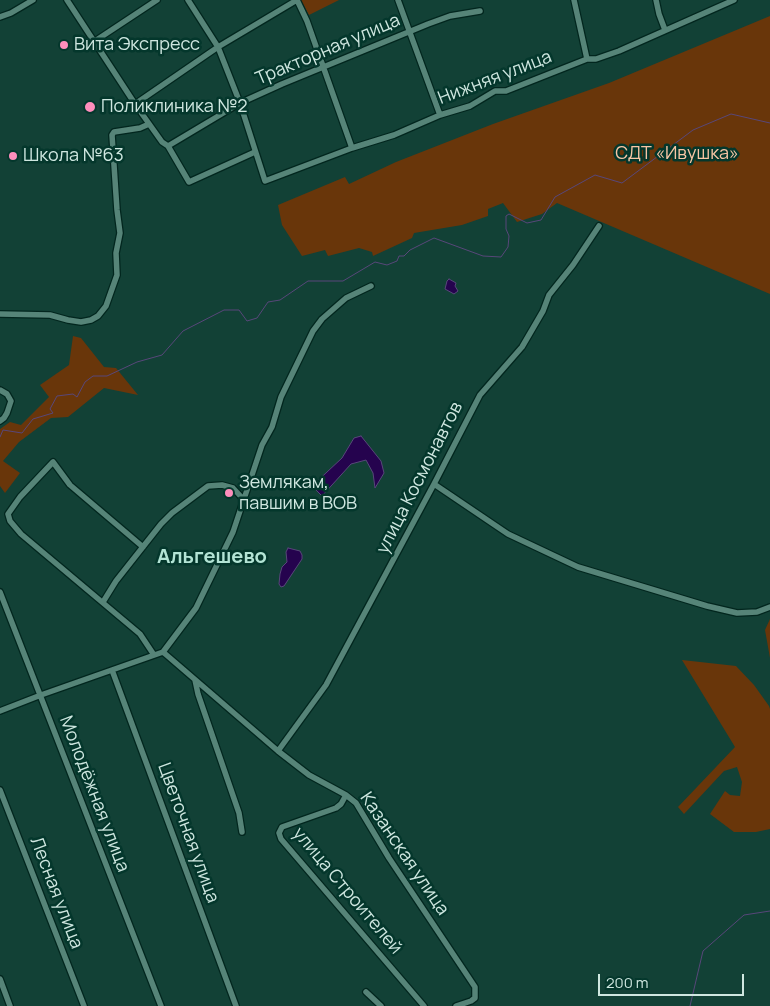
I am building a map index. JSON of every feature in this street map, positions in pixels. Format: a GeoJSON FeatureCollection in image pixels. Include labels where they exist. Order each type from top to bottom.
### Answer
{"type":"FeatureCollection","features":[{"type":"Feature","properties":{"kind":"street"},"geometry":{"type":"LineString","coordinates":[[0,17],[33,0]]}},
{"type":"Feature","properties":{"kind":"street"},"geometry":{"type":"LineString","coordinates":[[67,0],[135,104],[162,142],[168,146],[189,182],[254,152],[240,103],[218,48],[188,0]]}},
{"type":"Feature","properties":{"kind":"street"},"geometry":{"type":"LineString","coordinates":[[95,41],[157,0]]}},
{"type":"Feature","properties":{"kind":"street"},"geometry":{"type":"LineString","coordinates":[[135,104],[218,48],[297,0],[352,148]]}},
{"type":"Feature","properties":{"kind":"street"},"geometry":{"type":"LineString","coordinates":[[398,0],[440,115]]}},
{"type":"Feature","properties":{"kind":"street"},"geometry":{"type":"LineString","coordinates":[[574,0],[586,60]]}},
{"type":"Feature","properties":{"kind":"street"},"geometry":{"type":"LineString","coordinates":[[656,0],[659,14],[666,30]]}},
{"type":"Feature","properties":{"kind":"street","name":"Нижняя улица"},"geometry":{"type":"LineString","coordinates":[[254,152],[265,181],[394,134],[440,115],[477,103],[495,91],[506,90],[586,60],[618,51],[734,0]]}},
{"type":"Feature","properties":{"kind":"street","name":"Тракторная улица"},"geometry":{"type":"LineString","coordinates":[[168,146],[240,103],[323,66],[450,16],[480,11]]}},
{"type":"Feature","properties":{"kind":"street"},"geometry":{"type":"LineString","coordinates":[[0,314],[50,315],[80,322],[95,319],[106,306],[117,275],[116,254],[120,233],[112,135],[114,132],[140,128],[149,124]]}},
{"type":"Feature","properties":{"kind":"street","name":"улица Космонавтов"},"geometry":{"type":"LineString","coordinates":[[278,751],[326,685],[480,395],[522,348],[543,311],[549,295],[573,265],[599,226]]}},
{"type":"Feature","properties":{"kind":"street"},"geometry":{"type":"LineString","coordinates":[[0,711],[163,652],[196,608],[233,532],[262,445],[272,427],[281,397],[313,331],[346,298],[372,286]]}},
{"type":"Feature","properties":{"kind":"street"},"geometry":{"type":"LineString","coordinates":[[0,390],[7,394],[10,401],[4,418],[0,421]]}},
{"type":"Feature","properties":{"kind":"street"},"geometry":{"type":"LineString","coordinates":[[143,548],[70,485],[53,462],[9,511],[8,517],[15,528],[140,634],[154,655]]}},
{"type":"Feature","properties":{"kind":"street"},"geometry":{"type":"LineString","coordinates":[[434,484],[508,534],[578,567],[707,606],[737,613],[757,612],[770,607]]}},
{"type":"Feature","properties":{"kind":"street"},"geometry":{"type":"LineString","coordinates":[[102,602],[172,513],[208,486],[222,485],[233,488],[244,500]]}},
{"type":"Feature","properties":{"kind":"street","name":"Молодёжная улица"},"geometry":{"type":"LineString","coordinates":[[0,592],[161,1006]]}},
{"type":"Feature","properties":{"kind":"street","name":"Казанская улица"},"geometry":{"type":"LineString","coordinates":[[163,652],[278,751],[309,775],[346,795],[356,803],[389,858],[475,987],[475,998],[456,1006]]}},
{"type":"Feature","properties":{"kind":"street","name":"Цветочная улица"},"geometry":{"type":"LineString","coordinates":[[112,670],[236,1006]]}},
{"type":"Feature","properties":{"kind":"street"},"geometry":{"type":"LineString","coordinates":[[195,680],[198,694],[239,813],[242,832]]}},
{"type":"Feature","properties":{"kind":"street","name":"Лесная улица"},"geometry":{"type":"LineString","coordinates":[[0,790],[84,1006]]}},
{"type":"Feature","properties":{"kind":"street","name":"улица Строителей"},"geometry":{"type":"LineString","coordinates":[[346,795],[336,808],[282,827],[279,833],[281,839],[424,1006]]}},
{"type":"Feature","properties":{"kind":"street"},"geometry":{"type":"LineString","coordinates":[[0,979],[10,1006]]}},
{"type":"Feature","properties":{"kind":"street"},"geometry":{"type":"LineString","coordinates":[[366,992],[381,1006]]}},
{"type":"Feature","properties":{"kind":"green space"},"geometry":{"type":"Polygon","coordinates":[[[301,0],[339,0],[309,15],[301,0]]]}},
{"type":"Feature","properties":{"kind":"green space","name":"СДТ «Ивушка»"},"geometry":{"type":"Polygon","coordinates":[[[770,16],[770,294],[557,203],[542,214],[517,222],[503,203],[488,209],[488,216],[462,225],[414,233],[412,238],[373,256],[372,252],[359,248],[328,256],[325,250],[302,256],[282,225],[278,205],[345,177],[349,184],[396,162],[493,124],[609,83],[770,16]]]}},
{"type":"Feature","properties":{"kind":"green space"},"geometry":{"type":"Polygon","coordinates":[[[73,336],[81,338],[104,367],[116,368],[138,395],[104,388],[68,417],[51,418],[19,442],[3,461],[20,473],[5,493],[0,486],[0,429],[10,422],[21,425],[49,397],[40,385],[69,365],[73,336]]]}},
{"type":"Feature","properties":{"kind":"green space"},"geometry":{"type":"Polygon","coordinates":[[[770,619],[770,658],[765,630],[770,619]]]}},
{"type":"Feature","properties":{"kind":"green space"},"geometry":{"type":"Polygon","coordinates":[[[682,660],[736,666],[754,685],[769,706],[770,829],[756,832],[734,832],[710,814],[725,791],[730,795],[740,796],[742,782],[737,767],[724,771],[684,814],[678,807],[735,747],[682,660]]]}},
{"type":"Feature","properties":{"kind":"shaded area"},"geometry":{"type":"Polygon","coordinates":[[[449,279],[456,283],[455,286],[458,291],[454,294],[445,289],[449,279]]]}},
{"type":"Feature","properties":{"kind":"shaded area"},"geometry":{"type":"Polygon","coordinates":[[[361,436],[381,461],[384,473],[375,488],[373,473],[366,460],[351,464],[322,496],[312,486],[342,458],[354,438],[361,436]]]}},
{"type":"Feature","properties":{"kind":"shaded area"},"geometry":{"type":"Polygon","coordinates":[[[288,548],[300,551],[302,559],[284,586],[281,587],[279,584],[280,574],[282,567],[287,562],[286,552],[288,548]]]}},
{"type":"Feature","properties":{"kind":"waterway"},"geometry":{"type":"LineString","coordinates":[[0,437],[3,430],[22,433],[33,419],[53,413],[50,409],[57,396],[73,394],[77,397],[85,382],[93,376],[107,376],[137,362],[162,355],[183,331],[224,310],[239,310],[247,321],[257,318],[268,302],[280,300],[308,281],[343,281],[375,262],[387,265],[397,261],[399,256],[404,256],[410,250],[434,238],[483,256],[501,257],[508,247],[509,236],[506,229],[506,216],[509,214],[527,223],[541,220],[555,197],[595,175],[622,183],[693,130],[731,114],[770,123]]}},
{"type":"Feature","properties":{"kind":"waterway"},"geometry":{"type":"LineString","coordinates":[[690,1006],[703,951],[744,915],[770,911]]}},
{"type":"Feature","properties":{"kind":"place","name":"Вита Экспресс"},"geometry":{"type":"Point","coordinates":[64,45]}},
{"type":"Feature","properties":{"kind":"place","name":"Поликлиника №2"},"geometry":{"type":"Point","coordinates":[90,107]}},
{"type":"Feature","properties":{"kind":"place","name":"Школа №63"},"geometry":{"type":"Point","coordinates":[13,156]}},
{"type":"Feature","properties":{"kind":"place","name":"Землякам, павшим в ВОВ"},"geometry":{"type":"Point","coordinates":[229,493]}},
{"type":"Feature","properties":{"kind":"district","name":"Альгешево"},"geometry":{"type":"Point","coordinates":[212,557]}}]}
